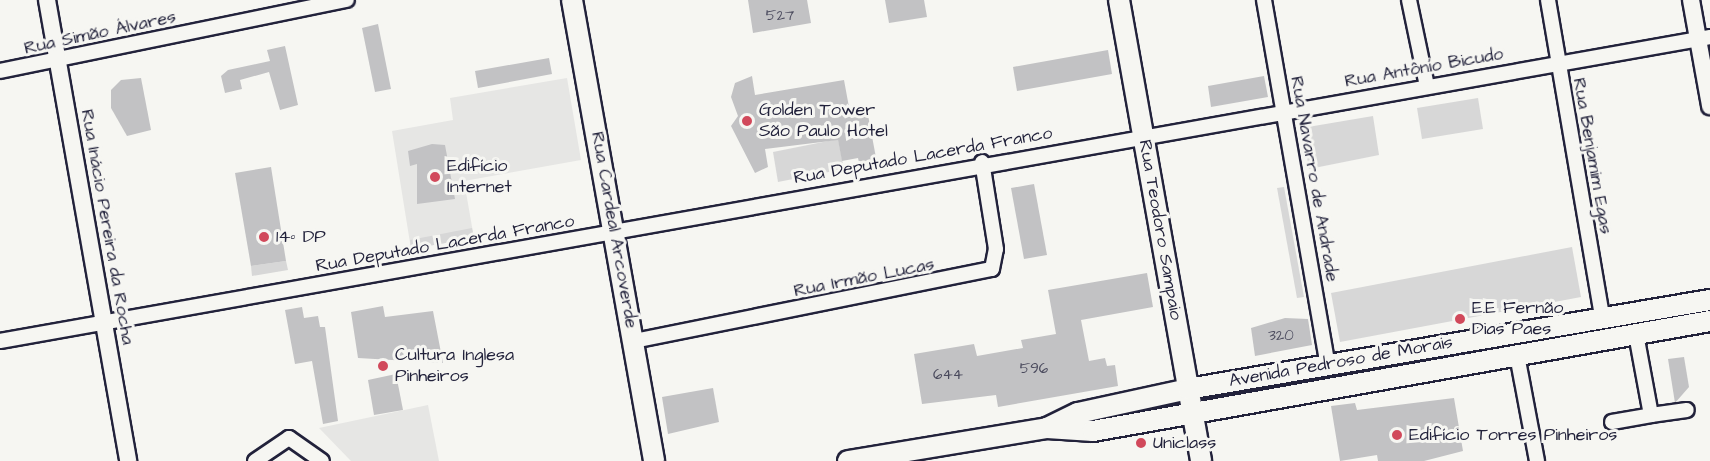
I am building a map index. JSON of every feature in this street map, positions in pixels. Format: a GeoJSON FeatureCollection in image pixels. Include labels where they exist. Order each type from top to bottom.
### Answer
{"type":"FeatureCollection","features":[{"type":"Feature","properties":{"kind":"main road","name":"Rua Cardeal Arcoverde"},"geometry":{"type":"LineString","coordinates":[[572,0],[654,461]]}},
{"type":"Feature","properties":{"kind":"main road","name":"Rua Teodoro Sampaio"},"geometry":{"type":"LineString","coordinates":[[1119,0],[1201,461]]}},
{"type":"Feature","properties":{"kind":"main road","name":"Avenida Pedroso de Morais"},"geometry":{"type":"LineString","coordinates":[[1047,428],[1078,413],[1188,389],[1710,300]]}},
{"type":"Feature","properties":{"kind":"main road","name":"Avenida Pedroso de Morais"},"geometry":{"type":"LineString","coordinates":[[848,461],[1047,428],[1093,431],[1710,321]]}},
{"type":"Feature","properties":{"kind":"street","name":"Rua Inácio Pereira da Rocha"},"geometry":{"type":"LineString","coordinates":[[47,0],[128,461]]}},
{"type":"Feature","properties":{"kind":"street","name":"Rua Simão Álvares"},"geometry":{"type":"LineString","coordinates":[[0,71],[347,0]]}},
{"type":"Feature","properties":{"kind":"street","name":"Rua Navarro de Andrade"},"geometry":{"type":"LineString","coordinates":[[1264,0],[1328,365]]}},
{"type":"Feature","properties":{"kind":"street"},"geometry":{"type":"LineString","coordinates":[[1409,0],[1426,86]]}},
{"type":"Feature","properties":{"kind":"street","name":"Rua Benjamim Egas"},"geometry":{"type":"LineString","coordinates":[[1548,0],[1602,317]]}},
{"type":"Feature","properties":{"kind":"street"},"geometry":{"type":"LineString","coordinates":[[1692,0],[1704,38],[1710,106]]}},
{"type":"Feature","properties":{"kind":"street","name":"Rua Antônio Bicudo"},"geometry":{"type":"LineString","coordinates":[[1144,137],[1704,38]]}},
{"type":"Feature","properties":{"kind":"street","name":"Rua Deputado Lacerda Franco"},"geometry":{"type":"LineString","coordinates":[[0,341],[982,162],[1144,137]]}},
{"type":"Feature","properties":{"kind":"street","name":"Rua Irmão Lucas"},"geometry":{"type":"LineString","coordinates":[[634,340],[992,270],[996,249],[982,162]]}},
{"type":"Feature","properties":{"kind":"street"},"geometry":{"type":"LineString","coordinates":[[1636,334],[1651,416]]}},
{"type":"Feature","properties":{"kind":"street"},"geometry":{"type":"LineString","coordinates":[[1517,355],[1537,461]]}},
{"type":"Feature","properties":{"kind":"street"},"geometry":{"type":"LineString","coordinates":[[1612,422],[1687,410]]}},
{"type":"Feature","properties":{"kind":"street"},"geometry":{"type":"LineString","coordinates":[[255,461],[289,438],[321,461]]}},
{"type":"Feature","properties":{"kind":"shaded area"},"geometry":{"type":"Polygon","coordinates":[[[567,78],[581,160],[464,181],[474,238],[411,249],[392,131],[453,120],[450,98],[567,78]]]}},
{"type":"Feature","properties":{"kind":"shaded area"},"geometry":{"type":"Polygon","coordinates":[[[1478,98],[1483,129],[1422,139],[1417,108],[1478,98]]]}},
{"type":"Feature","properties":{"kind":"shaded area"},"geometry":{"type":"Polygon","coordinates":[[[1373,116],[1379,155],[1309,169],[1302,128],[1373,116]]]}},
{"type":"Feature","properties":{"kind":"shaded area"},"geometry":{"type":"Polygon","coordinates":[[[838,139],[844,169],[778,182],[773,152],[838,139]]]}},
{"type":"Feature","properties":{"kind":"shaded area"},"geometry":{"type":"Polygon","coordinates":[[[1284,187],[1304,297],[1297,298],[1277,188],[1284,187]]]}},
{"type":"Feature","properties":{"kind":"shaded area"},"geometry":{"type":"Polygon","coordinates":[[[472,228],[474,238],[411,249],[410,240],[472,228]]]}},
{"type":"Feature","properties":{"kind":"shaded area"},"geometry":{"type":"Polygon","coordinates":[[[1572,247],[1581,297],[1340,342],[1331,293],[1572,247]]]}},
{"type":"Feature","properties":{"kind":"shaded area"},"geometry":{"type":"Polygon","coordinates":[[[286,261],[288,270],[252,276],[251,266],[286,261]]]}},
{"type":"Feature","properties":{"kind":"shaded area"},"geometry":{"type":"Polygon","coordinates":[[[1710,308],[1710,314],[1231,397],[1230,391],[1710,308]]]}},
{"type":"Feature","properties":{"kind":"shaded area"},"geometry":{"type":"Polygon","coordinates":[[[428,405],[439,461],[351,461],[319,428],[428,405]]]}},
{"type":"Feature","properties":{"kind":"building"},"geometry":{"type":"Polygon","coordinates":[[[748,0],[807,0],[811,23],[753,33],[748,0]]]}},
{"type":"Feature","properties":{"kind":"building"},"geometry":{"type":"Polygon","coordinates":[[[885,0],[924,0],[927,17],[889,23],[885,0]]]}},
{"type":"Feature","properties":{"kind":"building"},"geometry":{"type":"Polygon","coordinates":[[[378,24],[391,89],[375,92],[362,28],[378,24]]]}},
{"type":"Feature","properties":{"kind":"building"},"geometry":{"type":"Polygon","coordinates":[[[285,46],[298,105],[280,110],[269,72],[240,80],[242,89],[225,93],[221,76],[228,70],[270,61],[267,50],[285,46]]]}},
{"type":"Feature","properties":{"kind":"building"},"geometry":{"type":"Polygon","coordinates":[[[1108,50],[1112,74],[1017,91],[1013,67],[1108,50]]]}},
{"type":"Feature","properties":{"kind":"building"},"geometry":{"type":"Polygon","coordinates":[[[549,58],[552,74],[478,88],[475,71],[549,58]]]}},
{"type":"Feature","properties":{"kind":"building"},"geometry":{"type":"Polygon","coordinates":[[[752,76],[755,95],[844,80],[851,118],[868,115],[877,163],[860,167],[858,158],[842,161],[838,140],[765,149],[768,167],[755,173],[731,126],[738,116],[731,97],[735,83],[752,76]]]}},
{"type":"Feature","properties":{"kind":"building"},"geometry":{"type":"Polygon","coordinates":[[[1264,76],[1268,97],[1211,107],[1208,86],[1264,76]]]}},
{"type":"Feature","properties":{"kind":"building"},"geometry":{"type":"Polygon","coordinates":[[[141,78],[151,130],[127,136],[111,108],[111,90],[121,80],[141,78]]]}},
{"type":"Feature","properties":{"kind":"building","name":"Edifício Internet"},"geometry":{"type":"Polygon","coordinates":[[[432,144],[445,145],[455,199],[417,204],[417,164],[410,166],[408,151],[432,144]]]}},
{"type":"Feature","properties":{"kind":"building","name":"14º DP"},"geometry":{"type":"Polygon","coordinates":[[[271,167],[286,261],[251,266],[235,173],[271,167]]]}},
{"type":"Feature","properties":{"kind":"building"},"geometry":{"type":"Polygon","coordinates":[[[1034,184],[1047,255],[1024,259],[1011,188],[1034,184]]]}},
{"type":"Feature","properties":{"kind":"building"},"geometry":{"type":"Polygon","coordinates":[[[1147,273],[1153,307],[1081,320],[1089,361],[1105,358],[1107,366],[1115,365],[1118,386],[998,407],[996,395],[922,404],[914,354],[974,344],[977,356],[1023,348],[1021,340],[1056,334],[1048,290],[1147,273]]]}},
{"type":"Feature","properties":{"kind":"building"},"geometry":{"type":"Polygon","coordinates":[[[383,306],[385,317],[433,311],[443,363],[358,358],[351,312],[383,306]]]}},
{"type":"Feature","properties":{"kind":"building"},"geometry":{"type":"Polygon","coordinates":[[[302,307],[304,318],[318,316],[320,327],[325,327],[338,421],[323,424],[312,361],[295,364],[285,310],[302,307]]]}},
{"type":"Feature","properties":{"kind":"building"},"geometry":{"type":"Polygon","coordinates":[[[1285,318],[1308,319],[1312,345],[1255,356],[1251,328],[1285,318]]]}},
{"type":"Feature","properties":{"kind":"building"},"geometry":{"type":"Polygon","coordinates":[[[1684,357],[1689,387],[1675,403],[1668,359],[1684,357]]]}},
{"type":"Feature","properties":{"kind":"building"},"geometry":{"type":"Polygon","coordinates":[[[396,374],[403,410],[374,415],[368,380],[396,374]]]}},
{"type":"Feature","properties":{"kind":"building"},"geometry":{"type":"Polygon","coordinates":[[[713,388],[719,422],[668,434],[662,397],[713,388]]]}},
{"type":"Feature","properties":{"kind":"building"},"geometry":{"type":"Polygon","coordinates":[[[1454,398],[1463,451],[1424,461],[1378,461],[1377,455],[1340,461],[1331,406],[1355,403],[1357,410],[1454,398]]]}},
{"type":"Feature","properties":{"kind":"place","name":"Golden Tower São Paulo Hotel"},"geometry":{"type":"Point","coordinates":[747,121]}},
{"type":"Feature","properties":{"kind":"place","name":"Edifício Internet"},"geometry":{"type":"Point","coordinates":[435,177]}},
{"type":"Feature","properties":{"kind":"place","name":"14º DP"},"geometry":{"type":"Point","coordinates":[264,237]}},
{"type":"Feature","properties":{"kind":"place","name":"E.E Fernão Dias Paes"},"geometry":{"type":"Point","coordinates":[1460,319]}},
{"type":"Feature","properties":{"kind":"place","name":"Cultura Inglesa Pinheiros"},"geometry":{"type":"Point","coordinates":[383,366]}},
{"type":"Feature","properties":{"kind":"place","name":"Edifício Torres Pinheiros"},"geometry":{"type":"Point","coordinates":[1397,435]}},
{"type":"Feature","properties":{"kind":"place","name":"Uniclass"},"geometry":{"type":"Point","coordinates":[1141,443]}}]}
